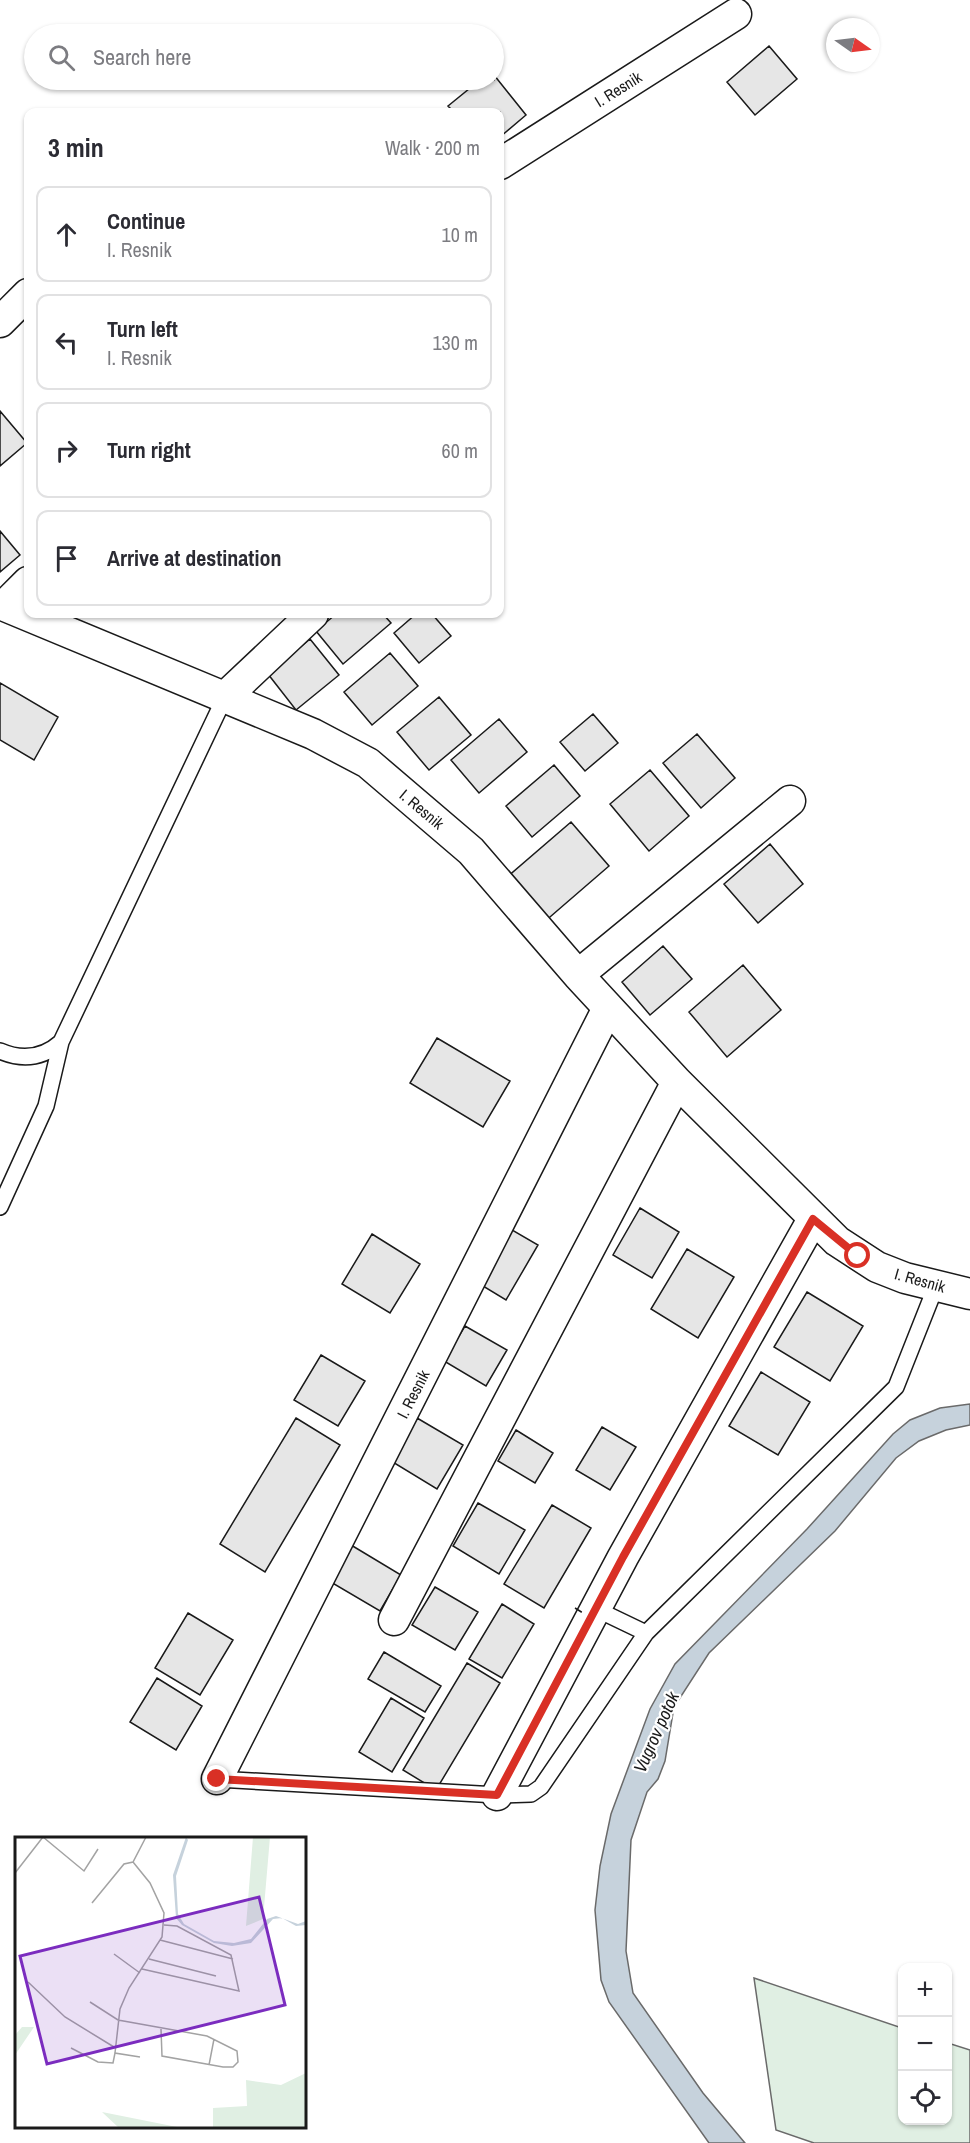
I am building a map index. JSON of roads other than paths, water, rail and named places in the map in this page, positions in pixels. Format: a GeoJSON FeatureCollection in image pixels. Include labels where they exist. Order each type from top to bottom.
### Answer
{"type":"FeatureCollection","features":[{"type":"Feature","properties":{"kind":"street","name":"I. Resnik"},"geometry":{"type":"LineString","coordinates":[[504,161],[736,14]]}},
{"type":"Feature","properties":{"kind":"street"},"geometry":{"type":"LineString","coordinates":[[0,322],[24,298]]}},
{"type":"Feature","properties":{"kind":"street","name":"I. Resnik"},"geometry":{"type":"LineString","coordinates":[[24,586],[2,605],[24,614]]}},
{"type":"Feature","properties":{"kind":"street","name":"I. Resnik"},"geometry":{"type":"LineString","coordinates":[[34,618],[313,734],[368,763],[471,851],[578,975],[677,1082],[837,1241],[877,1267],[970,1294]]}},
{"type":"Feature","properties":{"kind":"street"},"geometry":{"type":"LineString","coordinates":[[225,697],[309,618]]}},
{"type":"Feature","properties":{"kind":"street"},"geometry":{"type":"LineString","coordinates":[[578,975],[790,801]]}},
{"type":"Feature","properties":{"kind":"street","name":"I. Resnik"},"geometry":{"type":"LineString","coordinates":[[217,1779],[608,1008]]}},
{"type":"Feature","properties":{"kind":"street"},"geometry":{"type":"LineString","coordinates":[[394,1620],[677,1082]]}},
{"type":"Feature","properties":{"kind":"street"},"geometry":{"type":"LineString","coordinates":[[497,1795],[596,1608],[813,1219]]}},
{"type":"Feature","properties":{"kind":"lane"},"geometry":{"type":"LineString","coordinates":[[0,1207],[46,1106],[61,1042],[225,697]]}},
{"type":"Feature","properties":{"kind":"lane"},"geometry":{"type":"LineString","coordinates":[[0,1051],[32,1058],[48,1053],[61,1042]]}},
{"type":"Feature","properties":{"kind":"lane"},"geometry":{"type":"LineString","coordinates":[[217,1779],[497,1795],[531,1794],[542,1787],[646,1634],[896,1387],[936,1286]]}},
{"type":"Feature","properties":{"kind":"lane"},"geometry":{"type":"LineString","coordinates":[[596,1608],[646,1634]]}},
{"type":"Feature","properties":{"kind":"water","name":"Vugrov potok"},"geometry":{"type":"Polygon","coordinates":[[[970,1404],[970,1425],[946,1430],[919,1441],[896,1458],[835,1531],[709,1653],[674,1707],[665,1761],[658,1779],[647,1792],[631,1840],[626,1951],[633,1993],[703,2093],[745,2143],[709,2143],[609,2002],[601,1980],[595,1910],[600,1866],[611,1814],[650,1709],[675,1664],[807,1529],[893,1434],[910,1420],[940,1408],[970,1404]]]}}]}
